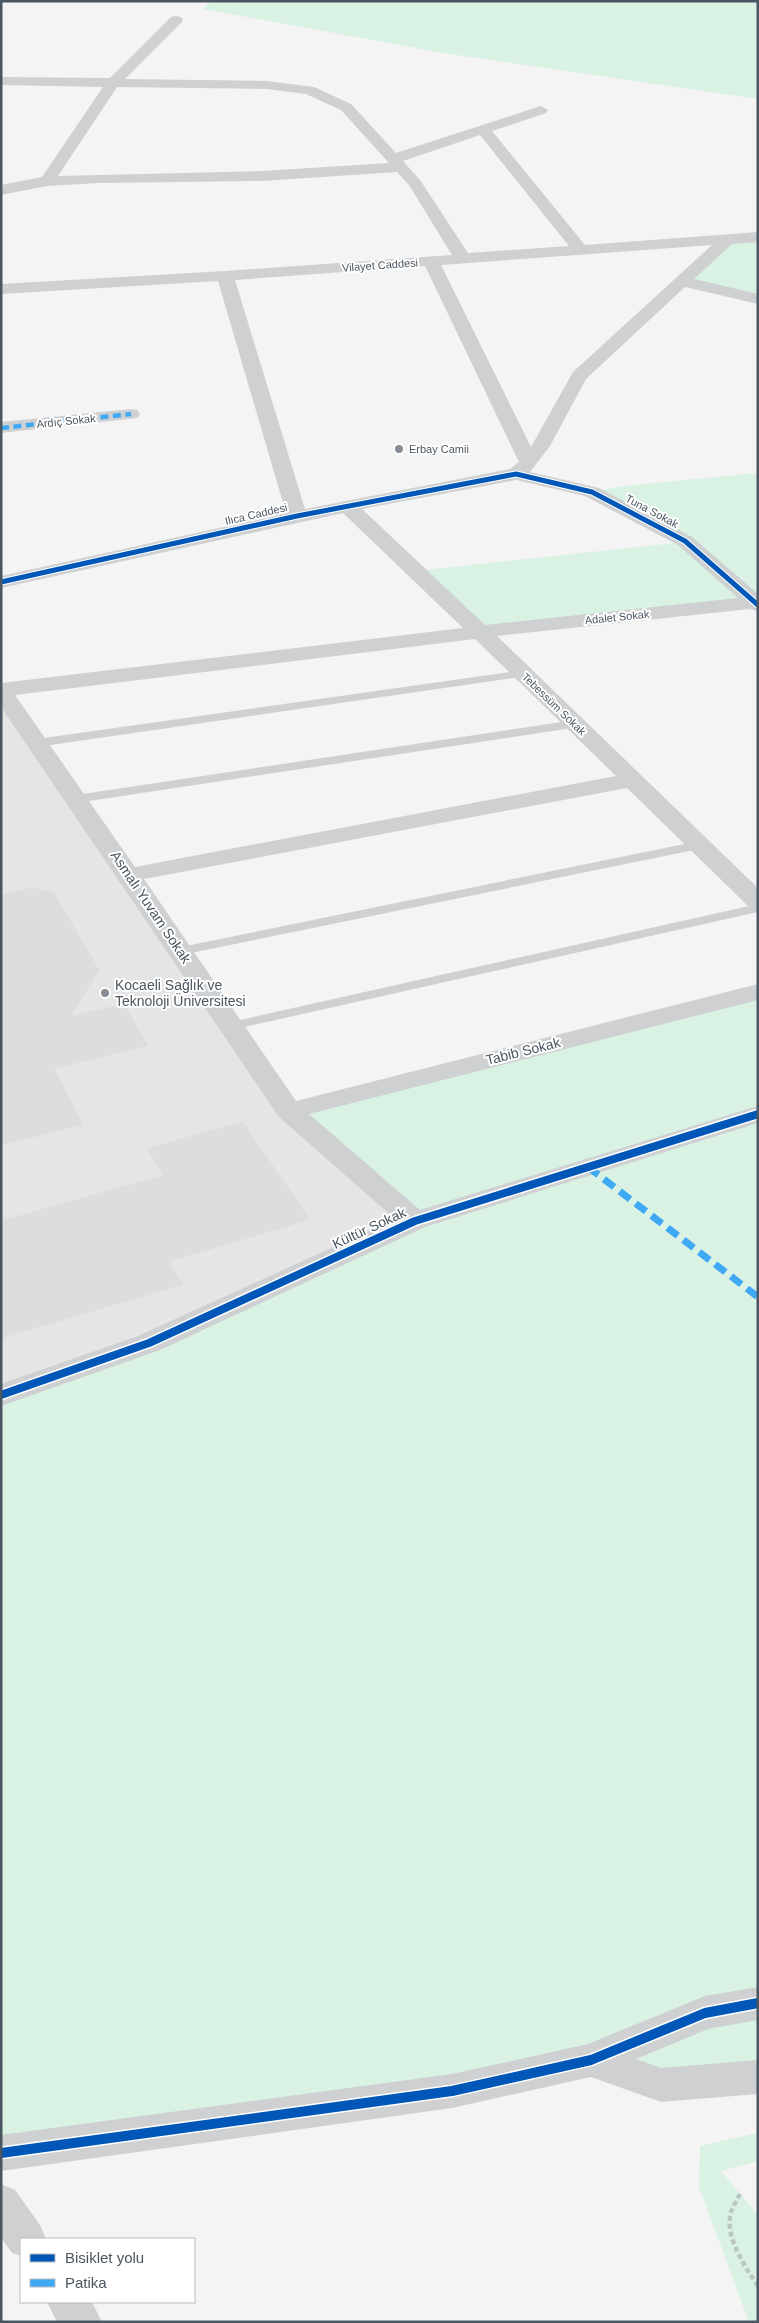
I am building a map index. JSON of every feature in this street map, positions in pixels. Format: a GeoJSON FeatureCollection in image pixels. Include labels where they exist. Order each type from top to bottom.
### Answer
{"type":"FeatureCollection","features":[{"type":"Feature","properties":{"kind":"street"},"geometry":{"type":"LineString","coordinates":[[47,182],[113,83],[176,20]]}},
{"type":"Feature","properties":{"kind":"street"},"geometry":{"type":"LineString","coordinates":[[1,82],[267,85],[310,90],[346,108],[415,183],[463,259]]}},
{"type":"Feature","properties":{"kind":"street"},"geometry":{"type":"LineString","coordinates":[[1,190],[47,182],[99,178],[262,176],[396,163],[483,129],[541,110]]}},
{"type":"Feature","properties":{"kind":"street"},"geometry":{"type":"LineString","coordinates":[[483,129],[581,252]]}},
{"type":"Feature","properties":{"kind":"street","name":"Vilayet Caddesi"},"geometry":{"type":"LineString","coordinates":[[1,289],[581,252],[758,237]]}},
{"type":"Feature","properties":{"kind":"street"},"geometry":{"type":"LineString","coordinates":[[431,261],[523,468],[541,446],[579,376],[726,241]]}},
{"type":"Feature","properties":{"kind":"street"},"geometry":{"type":"LineString","coordinates":[[225,276],[298,516]]}},
{"type":"Feature","properties":{"kind":"street"},"geometry":{"type":"LineString","coordinates":[[683,281],[758,299]]}},
{"type":"Feature","properties":{"kind":"street","name":"Ardıç Sokak"},"geometry":{"type":"LineString","coordinates":[[1,428],[131,414]]}},
{"type":"Feature","properties":{"kind":"street","name":"Ilıca Caddesi"},"geometry":{"type":"LineString","coordinates":[[1,582],[523,468]]}},
{"type":"Feature","properties":{"kind":"street","name":"Tuna Sokak"},"geometry":{"type":"LineString","coordinates":[[523,468],[592,492],[685,542],[756,603]]}},
{"type":"Feature","properties":{"kind":"street","name":"Tebessüm Sokak"},"geometry":{"type":"LineString","coordinates":[[348,507],[524,674],[758,902]]}},
{"type":"Feature","properties":{"kind":"street","name":"Adalet Sokak"},"geometry":{"type":"LineString","coordinates":[[1,691],[480,632],[756,603]]}},
{"type":"Feature","properties":{"kind":"street","name":"Asmalı Yuvam Sokak"},"geometry":{"type":"LineString","coordinates":[[1,691],[129,874],[289,1111],[415,1221]]}},
{"type":"Feature","properties":{"kind":"street"},"geometry":{"type":"LineString","coordinates":[[129,874],[632,780]]}},
{"type":"Feature","properties":{"kind":"street","name":"Tabib Sokak"},"geometry":{"type":"LineString","coordinates":[[289,1111],[758,992]]}},
{"type":"Feature","properties":{"kind":"street","name":"Kültür Sokak"},"geometry":{"type":"LineString","coordinates":[[1,1395],[149,1342],[415,1221],[758,1114]]}},
{"type":"Feature","properties":{"kind":"street"},"geometry":{"type":"LineString","coordinates":[[1,2153],[452,2091],[591,2060],[705,2013],[758,2003]]}},
{"type":"Feature","properties":{"kind":"street"},"geometry":{"type":"LineString","coordinates":[[591,2060],[661,2085],[758,2077]]}},
{"type":"Feature","properties":{"kind":"street"},"geometry":{"type":"LineString","coordinates":[[1,2202],[25,2238]]}},
{"type":"Feature","properties":{"kind":"street"},"geometry":{"type":"LineString","coordinates":[[69,2303],[81,2322]]}},
{"type":"Feature","properties":{"kind":"lane"},"geometry":{"type":"LineString","coordinates":[[37,743],[524,674]]}},
{"type":"Feature","properties":{"kind":"lane"},"geometry":{"type":"LineString","coordinates":[[76,798],[575,724]]}},
{"type":"Feature","properties":{"kind":"lane"},"geometry":{"type":"LineString","coordinates":[[181,951],[699,844]]}},
{"type":"Feature","properties":{"kind":"lane"},"geometry":{"type":"LineString","coordinates":[[231,1026],[758,908]]}},
{"type":"Feature","properties":{"kind":"path"},"geometry":{"type":"LineString","coordinates":[[740,2194],[730,2215],[732,2236],[748,2274],[758,2286]]}},
{"type":"Feature","properties":{"kind":"shaded area","name":"Kocaeli Sağlık ve Teknoloji Üniversitesi"},"geometry":{"type":"Polygon","coordinates":[[[1,692],[289,1111],[415,1221],[1,1395],[1,692]]]}},
{"type":"Feature","properties":{"kind":"green space"},"geometry":{"type":"Polygon","coordinates":[[[211,1],[758,1],[758,99],[443,53],[203,9],[211,1]]]}},
{"type":"Feature","properties":{"kind":"green space"},"geometry":{"type":"Polygon","coordinates":[[[758,237],[758,299],[683,281],[726,241],[758,237]]]}},
{"type":"Feature","properties":{"kind":"green space"},"geometry":{"type":"Polygon","coordinates":[[[758,473],[758,605],[480,632],[415,571],[684,542],[592,492],[623,486],[758,473]]]}},
{"type":"Feature","properties":{"kind":"green space"},"geometry":{"type":"Polygon","coordinates":[[[758,992],[758,2077],[661,2085],[591,2060],[1,2153],[1,1395],[415,1221],[289,1111],[758,992]]]}},
{"type":"Feature","properties":{"kind":"green space"},"geometry":{"type":"Polygon","coordinates":[[[758,2133],[758,2161],[721,2171],[758,2215],[758,2322],[749,2322],[699,2187],[700,2146],[758,2133]]]}},
{"type":"Feature","properties":{"kind":"building"},"geometry":{"type":"Polygon","coordinates":[[[32,887],[54,892],[100,970],[72,1015],[124,1003],[149,1046],[55,1069],[84,1125],[1,1146],[1,894],[32,887]]]}},
{"type":"Feature","properties":{"kind":"building"},"geometry":{"type":"Polygon","coordinates":[[[243,1121],[311,1220],[170,1262],[184,1285],[1,1339],[1,1220],[162,1175],[146,1148],[243,1121]]]}},
{"type":"Feature","properties":{"kind":"marked path"},"geometry":{"type":"LineString","coordinates":[[1,428],[131,414]]}},
{"type":"Feature","properties":{"kind":"marked path"},"geometry":{"type":"LineString","coordinates":[[588,1167],[758,1297]]}},
{"type":"Feature","properties":{"kind":"cycle path"},"geometry":{"type":"LineString","coordinates":[[1,582],[297,516],[516,474],[592,492],[685,541],[758,605]]}},
{"type":"Feature","properties":{"kind":"cycle path"},"geometry":{"type":"LineString","coordinates":[[1,1395],[149,1343],[415,1221],[758,1114]]}},
{"type":"Feature","properties":{"kind":"cycle path"},"geometry":{"type":"LineString","coordinates":[[1,2153],[452,2091],[591,2060],[705,2013],[758,2003]]}},
{"type":"Feature","properties":{"kind":"place","name":"Erbay Camii"},"geometry":{"type":"Point","coordinates":[399,449]}},
{"type":"Feature","properties":{"kind":"place","name":"Kocaeli Sağlık ve Teknoloji Üniversitesi"},"geometry":{"type":"Point","coordinates":[105,993]}}]}
